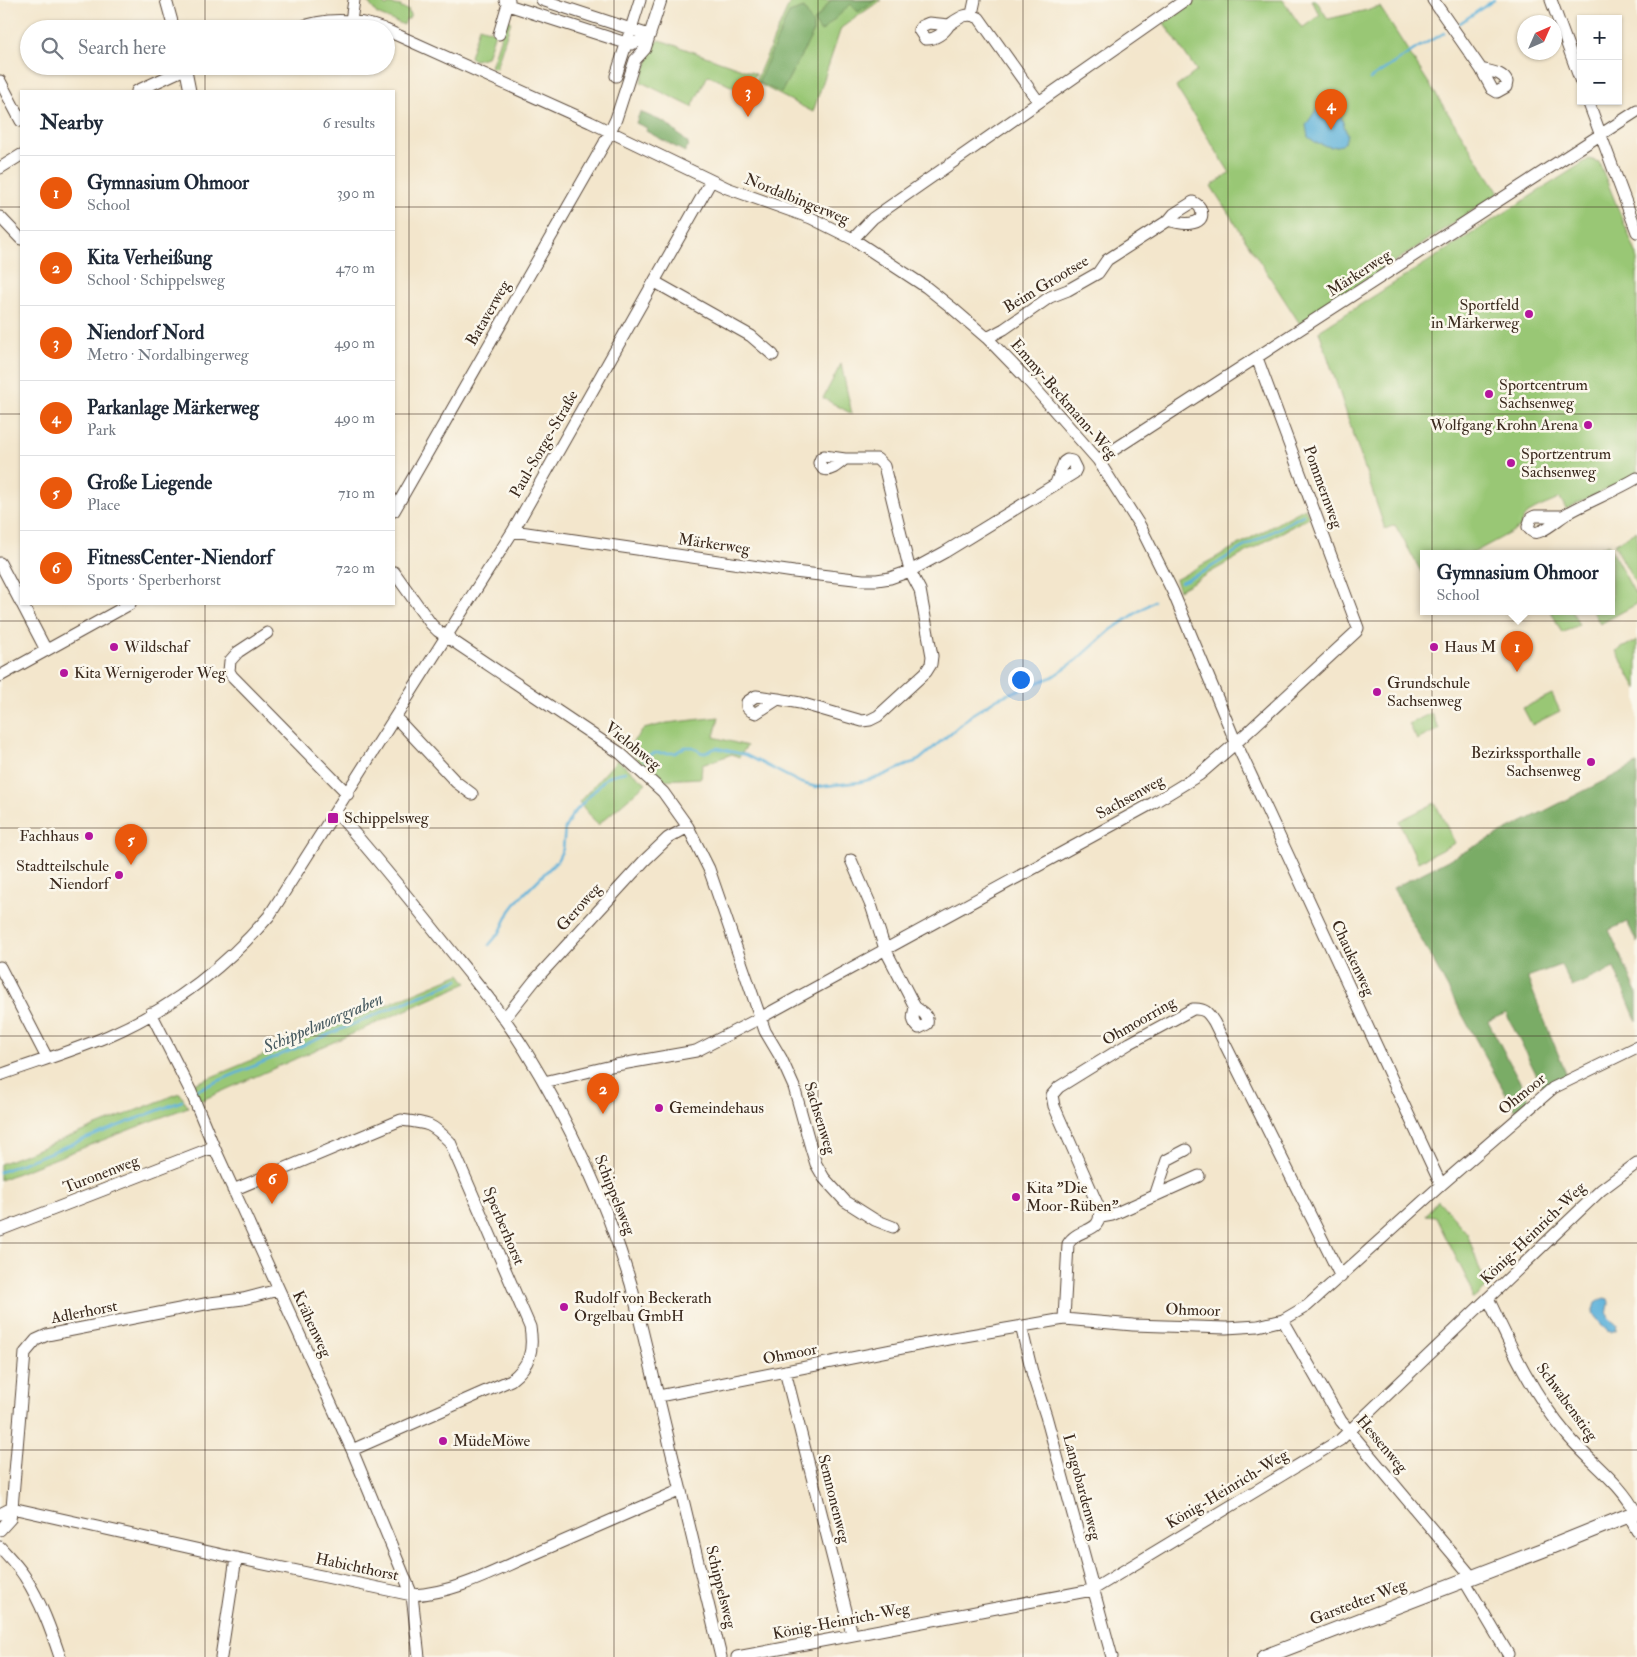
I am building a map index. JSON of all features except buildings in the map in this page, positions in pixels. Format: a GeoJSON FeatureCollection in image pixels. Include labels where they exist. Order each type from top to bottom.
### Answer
{"type":"FeatureCollection","features":[{"type":"Feature","properties":{"kind":"main road","name":"Garstedter Weg"},"geometry":{"type":"LineString","coordinates":[[1264,1657],[1634,1514]]}},
{"type":"Feature","properties":{"kind":"street"},"geometry":{"type":"LineString","coordinates":[[166,0],[172,20]]}},
{"type":"Feature","properties":{"kind":"street"},"geometry":{"type":"LineString","coordinates":[[351,20],[354,0]]}},
{"type":"Feature","properties":{"kind":"street"},"geometry":{"type":"LineString","coordinates":[[542,0],[631,29],[645,37]]}},
{"type":"Feature","properties":{"kind":"street"},"geometry":{"type":"LineString","coordinates":[[616,76],[640,0]]}},
{"type":"Feature","properties":{"kind":"street","name":"Bataverweg"},"geometry":{"type":"LineString","coordinates":[[395,509],[610,132],[635,60],[645,49],[645,37],[660,0]]}},
{"type":"Feature","properties":{"kind":"street"},"geometry":{"type":"LineString","coordinates":[[972,14],[975,0]]}},
{"type":"Feature","properties":{"kind":"street","name":"Nordalbingerweg"},"geometry":{"type":"LineString","coordinates":[[395,34],[610,132],[711,181],[811,218],[853,239],[873,218],[1184,0]]}},
{"type":"Feature","properties":{"kind":"street"},"geometry":{"type":"LineString","coordinates":[[1433,0],[1481,69]]}},
{"type":"Feature","properties":{"kind":"street"},"geometry":{"type":"LineString","coordinates":[[1551,0],[1577,71]]}},
{"type":"Feature","properties":{"kind":"street"},"geometry":{"type":"LineString","coordinates":[[499,34],[508,2],[626,43],[632,44],[645,37]]}},
{"type":"Feature","properties":{"kind":"street"},"geometry":{"type":"LineString","coordinates":[[949,25],[963,15],[972,14],[979,18],[1038,101]]}},
{"type":"Feature","properties":{"kind":"street"},"geometry":{"type":"LineString","coordinates":[[139,90],[170,75]]}},
{"type":"Feature","properties":{"kind":"street"},"geometry":{"type":"LineString","coordinates":[[188,75],[190,90]]}},
{"type":"Feature","properties":{"kind":"street"},"geometry":{"type":"LineString","coordinates":[[0,81],[20,119]]}},
{"type":"Feature","properties":{"kind":"street"},"geometry":{"type":"LineString","coordinates":[[1589,105],[1637,232]]}},
{"type":"Feature","properties":{"kind":"street","name":"Märkerweg"},"geometry":{"type":"LineString","coordinates":[[1098,460],[1637,111]]}},
{"type":"Feature","properties":{"kind":"street"},"geometry":{"type":"LineString","coordinates":[[0,168],[20,156]]}},
{"type":"Feature","properties":{"kind":"street","name":"Paul-Sorge-Straße"},"geometry":{"type":"LineString","coordinates":[[0,1075],[109,1035],[151,1013],[206,978],[257,930],[280,901],[513,531],[711,181]]}},
{"type":"Feature","properties":{"kind":"street"},"geometry":{"type":"LineString","coordinates":[[0,217],[20,238]]}},
{"type":"Feature","properties":{"kind":"street","name":"Beim Grootsee"},"geometry":{"type":"LineString","coordinates":[[988,338],[1050,297],[1068,290],[1098,273],[1107,260],[1168,220]]}},
{"type":"Feature","properties":{"kind":"street","name":"Emmy-Beckmann-Weg"},"geometry":{"type":"LineString","coordinates":[[853,239],[926,287],[988,338],[1098,460],[1140,526],[1173,592],[1236,743]]}},
{"type":"Feature","properties":{"kind":"street"},"geometry":{"type":"LineString","coordinates":[[655,282],[751,336],[773,355]]}},
{"type":"Feature","properties":{"kind":"street","name":"Pommernweg"},"geometry":{"type":"LineString","coordinates":[[1257,358],[1358,628]]}},
{"type":"Feature","properties":{"kind":"street"},"geometry":{"type":"LineString","coordinates":[[778,700],[800,703],[862,721],[870,720],[878,716],[926,672],[931,664],[932,656],[920,590],[910,571],[884,466],[877,459],[845,459]]}},
{"type":"Feature","properties":{"kind":"street"},"geometry":{"type":"LineString","coordinates":[[1562,516],[1637,478]]}},
{"type":"Feature","properties":{"kind":"street","name":"Märkerweg"},"geometry":{"type":"LineString","coordinates":[[513,531],[794,572],[862,580],[890,578],[910,571],[945,552],[1056,483]]}},
{"type":"Feature","properties":{"kind":"street"},"geometry":{"type":"LineString","coordinates":[[0,563],[20,599]]}},
{"type":"Feature","properties":{"kind":"street","name":"Vielohweg"},"geometry":{"type":"LineString","coordinates":[[395,573],[431,624],[620,753],[663,792],[688,827],[710,869],[760,1018]]}},
{"type":"Feature","properties":{"kind":"street"},"geometry":{"type":"LineString","coordinates":[[23,605],[46,650]]}},
{"type":"Feature","properties":{"kind":"street"},"geometry":{"type":"LineString","coordinates":[[0,676],[128,605]]}},
{"type":"Feature","properties":{"kind":"street","name":"Sachsenweg"},"geometry":{"type":"LineString","coordinates":[[544,1082],[616,1065],[696,1051],[885,950],[1184,785],[1199,775],[1236,743],[1356,632],[1358,628]]}},
{"type":"Feature","properties":{"kind":"street"},"geometry":{"type":"LineString","coordinates":[[267,633],[238,652],[230,661],[232,676],[348,794]]}},
{"type":"Feature","properties":{"kind":"street"},"geometry":{"type":"LineString","coordinates":[[396,718],[456,782],[472,794]]}},
{"type":"Feature","properties":{"kind":"street","name":"Chaukenweg"},"geometry":{"type":"LineString","coordinates":[[1236,743],[1441,1185]]}},
{"type":"Feature","properties":{"kind":"street","name":"Schippelsweg"},"geometry":{"type":"LineString","coordinates":[[336,812],[428,922],[504,1019],[525,1049],[544,1082],[589,1170],[613,1229],[631,1284],[721,1657]]}},
{"type":"Feature","properties":{"kind":"street","name":"Geroweg"},"geometry":{"type":"LineString","coordinates":[[504,1019],[535,980],[644,861],[668,838],[688,827]]}},
{"type":"Feature","properties":{"kind":"street"},"geometry":{"type":"LineString","coordinates":[[851,860],[872,908],[885,950],[915,1007]]}},
{"type":"Feature","properties":{"kind":"street"},"geometry":{"type":"LineString","coordinates":[[0,967],[48,1058]]}},
{"type":"Feature","properties":{"kind":"street","name":"Ohmoorring"},"geometry":{"type":"LineString","coordinates":[[1101,1217],[1100,1208],[1054,1106],[1052,1095],[1059,1086],[1130,1043],[1193,1009],[1202,1008],[1214,1022],[1341,1276]]}},
{"type":"Feature","properties":{"kind":"street","name":"Krähenweg"},"geometry":{"type":"LineString","coordinates":[[151,1013],[195,1100],[214,1148],[352,1450],[412,1595],[419,1657]]}},
{"type":"Feature","properties":{"kind":"street","name":"Sachsenweg"},"geometry":{"type":"LineString","coordinates":[[760,1018],[765,1031],[789,1074],[799,1100],[810,1148],[824,1178],[839,1195],[856,1209],[875,1220],[893,1227]]}},
{"type":"Feature","properties":{"kind":"street","name":"Ohmoor"},"geometry":{"type":"LineString","coordinates":[[659,1396],[1064,1319],[1133,1325],[1226,1328],[1258,1326],[1283,1320],[1307,1306],[1441,1185],[1553,1088],[1637,1046]]}},
{"type":"Feature","properties":{"kind":"street","name":"Sperberhorst"},"geometry":{"type":"LineString","coordinates":[[233,1190],[402,1120],[426,1122],[434,1126],[450,1142],[530,1328],[532,1341],[530,1355],[522,1371],[511,1380],[352,1450]]}},
{"type":"Feature","properties":{"kind":"street","name":"Turonenweg"},"geometry":{"type":"LineString","coordinates":[[0,1230],[214,1148]]}},
{"type":"Feature","properties":{"kind":"street"},"geometry":{"type":"LineString","coordinates":[[1155,1196],[1167,1160],[1186,1150]]}},
{"type":"Feature","properties":{"kind":"street","name":"König-Heinrich-Weg"},"geometry":{"type":"LineString","coordinates":[[737,1657],[1092,1590],[1340,1440],[1606,1185],[1637,1163]]}},
{"type":"Feature","properties":{"kind":"street"},"geometry":{"type":"LineString","coordinates":[[1162,1174],[1169,1177],[1174,1187]]}},
{"type":"Feature","properties":{"kind":"street"},"geometry":{"type":"LineString","coordinates":[[1064,1319],[1068,1244],[1075,1236],[1095,1226],[1101,1217],[1112,1216],[1199,1176]]}},
{"type":"Feature","properties":{"kind":"street","name":"Adlerhorst"},"geometry":{"type":"LineString","coordinates":[[0,1530],[10,1519],[12,1508],[25,1353],[36,1340],[47,1335],[244,1299],[278,1290]]}},
{"type":"Feature","properties":{"kind":"street","name":"Schwabenstieg"},"geometry":{"type":"LineString","coordinates":[[1488,1298],[1518,1362],[1567,1436],[1628,1498],[1634,1514],[1637,1531]]}},
{"type":"Feature","properties":{"kind":"street","name":"Hessenweg"},"geometry":{"type":"LineString","coordinates":[[1283,1320],[1341,1421],[1468,1578]]}},
{"type":"Feature","properties":{"kind":"street","name":"Langobardenweg"},"geometry":{"type":"LineString","coordinates":[[1021,1326],[1033,1376],[1046,1416],[1092,1590],[1112,1657]]}},
{"type":"Feature","properties":{"kind":"street","name":"Semnonenweg"},"geometry":{"type":"LineString","coordinates":[[785,1371],[852,1634]]}},
{"type":"Feature","properties":{"kind":"street","name":"Habichthorst"},"geometry":{"type":"LineString","coordinates":[[12,1508],[412,1595],[432,1594],[460,1585],[680,1490]]}},
{"type":"Feature","properties":{"kind":"street"},"geometry":{"type":"LineString","coordinates":[[0,1514],[12,1508]]}},
{"type":"Feature","properties":{"kind":"street"},"geometry":{"type":"LineString","coordinates":[[0,1547],[19,1568],[32,1589],[43,1610],[60,1657]]}},
{"type":"Feature","properties":{"kind":"street"},"geometry":{"type":"LineString","coordinates":[[221,1657],[236,1558]]}},
{"type":"Feature","properties":{"kind":"street"},"geometry":{"type":"LineString","coordinates":[[1468,1578],[1508,1654]]}},
{"type":"Feature","properties":{"kind":"green space"},"geometry":{"type":"Polygon","coordinates":[[[368,0],[374,0],[387,6],[388,4],[401,6],[401,8],[409,10],[408,12],[411,14],[409,19],[406,19],[404,25],[377,14],[368,0]]]}},
{"type":"Feature","properties":{"kind":"green space"},"geometry":{"type":"Polygon","coordinates":[[[791,0],[881,0],[841,28],[813,112],[755,82],[791,0]]]}},
{"type":"Feature","properties":{"kind":"green space"},"geometry":{"type":"Polygon","coordinates":[[[831,0],[876,0],[858,12],[851,4],[821,32],[814,22],[831,0]]]}},
{"type":"Feature","properties":{"kind":"green space"},"geometry":{"type":"Polygon","coordinates":[[[1198,0],[1283,0],[1302,28],[1320,15],[1311,0],[1316,0],[1328,19],[1380,7],[1499,193],[1300,324],[1211,186],[1230,173],[1176,87],[1197,71],[1164,23],[1198,0]]]}},
{"type":"Feature","properties":{"kind":"green space"},"geometry":{"type":"Polygon","coordinates":[[[804,8],[813,25],[813,33],[781,93],[758,82],[789,13],[804,8]]]}},
{"type":"Feature","properties":{"kind":"green space"},"geometry":{"type":"Polygon","coordinates":[[[506,20],[511,21],[496,68],[491,67],[506,20]]]}},
{"type":"Feature","properties":{"kind":"green space"},"geometry":{"type":"Polygon","coordinates":[[[479,27],[495,32],[487,57],[475,60],[470,57],[479,27]]]}},
{"type":"Feature","properties":{"kind":"green space"},"geometry":{"type":"Polygon","coordinates":[[[660,40],[756,74],[743,92],[708,75],[692,107],[641,82],[654,43],[660,40]]]}},
{"type":"Feature","properties":{"kind":"green space"},"geometry":{"type":"Polygon","coordinates":[[[640,112],[666,123],[687,142],[689,146],[685,149],[685,152],[646,131],[647,128],[636,123],[640,112]]]}},
{"type":"Feature","properties":{"kind":"green space","name":"Sportcentrum Sachsenweg"},"geometry":{"type":"Polygon","coordinates":[[[1589,159],[1599,162],[1637,255],[1637,474],[1566,509],[1560,498],[1536,509],[1525,517],[1521,527],[1479,550],[1420,550],[1420,570],[1395,525],[1385,529],[1319,331],[1589,159]]]}},
{"type":"Feature","properties":{"kind":"green space"},"geometry":{"type":"Polygon","coordinates":[[[841,364],[852,414],[823,398],[841,364]]]}},
{"type":"Feature","properties":{"kind":"green space"},"geometry":{"type":"Polygon","coordinates":[[[1305,508],[1309,517],[1179,590],[1175,580],[1305,508]]]}},
{"type":"Feature","properties":{"kind":"green space"},"geometry":{"type":"Polygon","coordinates":[[[1637,531],[1637,586],[1614,544],[1637,531]]]}},
{"type":"Feature","properties":{"kind":"green space"},"geometry":{"type":"Polygon","coordinates":[[[1608,544],[1611,550],[1597,550],[1608,544]]]}},
{"type":"Feature","properties":{"kind":"green space"},"geometry":{"type":"Polygon","coordinates":[[[1615,557],[1637,597],[1637,604],[1600,624],[1595,615],[1615,615],[1615,557]]]}},
{"type":"Feature","properties":{"kind":"green space"},"geometry":{"type":"Polygon","coordinates":[[[1553,615],[1574,615],[1579,625],[1562,633],[1553,615]]]}},
{"type":"Feature","properties":{"kind":"green space"},"geometry":{"type":"Polygon","coordinates":[[[1637,640],[1637,689],[1616,651],[1637,640]]]}},
{"type":"Feature","properties":{"kind":"green space"},"geometry":{"type":"Polygon","coordinates":[[[1552,694],[1560,711],[1532,725],[1523,708],[1552,694]]]}},
{"type":"Feature","properties":{"kind":"green space"},"geometry":{"type":"Polygon","coordinates":[[[1431,713],[1439,729],[1417,740],[1409,724],[1431,713]]]}},
{"type":"Feature","properties":{"kind":"green space"},"geometry":{"type":"Polygon","coordinates":[[[719,717],[714,737],[747,746],[739,757],[732,754],[702,765],[701,778],[661,780],[626,749],[644,729],[667,723],[719,717]]]}},
{"type":"Feature","properties":{"kind":"green space"},"geometry":{"type":"Polygon","coordinates":[[[617,760],[646,783],[598,825],[579,802],[617,760]]]}},
{"type":"Feature","properties":{"kind":"green space"},"geometry":{"type":"Polygon","coordinates":[[[1637,764],[1637,942],[1627,922],[1609,930],[1637,992],[1637,1022],[1614,968],[1572,987],[1561,965],[1527,977],[1567,1076],[1544,1090],[1506,1013],[1488,1021],[1529,1099],[1515,1111],[1393,888],[1637,764]]]}},
{"type":"Feature","properties":{"kind":"green space"},"geometry":{"type":"Polygon","coordinates":[[[1435,803],[1455,843],[1418,862],[1399,821],[1435,803]]]}},
{"type":"Feature","properties":{"kind":"green space"},"geometry":{"type":"Polygon","coordinates":[[[460,974],[467,983],[200,1101],[192,1085],[460,974]]]}},
{"type":"Feature","properties":{"kind":"green space"},"geometry":{"type":"Polygon","coordinates":[[[180,1093],[188,1107],[0,1180],[0,1164],[180,1093]]]}},
{"type":"Feature","properties":{"kind":"green space"},"geometry":{"type":"Polygon","coordinates":[[[1438,1200],[1467,1233],[1481,1273],[1497,1279],[1472,1300],[1471,1287],[1435,1216],[1426,1215],[1438,1200]]]}},
{"type":"Feature","properties":{"kind":"water"},"geometry":{"type":"Polygon","coordinates":[[[1330,96],[1336,102],[1347,134],[1342,145],[1331,147],[1318,144],[1308,137],[1306,125],[1322,101],[1330,96]]]}},
{"type":"Feature","properties":{"kind":"water"},"geometry":{"type":"Polygon","coordinates":[[[1604,1298],[1609,1301],[1608,1316],[1617,1325],[1616,1330],[1611,1332],[1607,1331],[1593,1314],[1596,1303],[1604,1298]]]}},
{"type":"Feature","properties":{"kind":"waterway"},"geometry":{"type":"LineString","coordinates":[[1460,23],[1494,0]]}},
{"type":"Feature","properties":{"kind":"waterway"},"geometry":{"type":"LineString","coordinates":[[1370,79],[1417,48],[1444,33]]}},
{"type":"Feature","properties":{"kind":"waterway","name":"Schippelmoorgraben"},"geometry":{"type":"LineString","coordinates":[[1181,582],[1203,572],[1240,549],[1303,515]]}},
{"type":"Feature","properties":{"kind":"waterway","name":"Schippelmoorgraben"},"geometry":{"type":"LineString","coordinates":[[644,760],[649,755],[655,753],[675,753],[685,747],[693,747],[702,753],[717,748],[746,755],[801,783],[816,787],[860,782],[879,777],[919,760],[974,713],[998,698],[1052,677],[1077,660],[1111,630],[1154,601]]}},
{"type":"Feature","properties":{"kind":"waterway","name":"Schippelmoorgraben"},"geometry":{"type":"LineString","coordinates":[[489,945],[500,932],[510,911],[519,899],[557,861],[563,849],[565,828],[572,815],[606,778],[625,772]]}},
{"type":"Feature","properties":{"kind":"waterway","name":"Schippelmoorgraben"},"geometry":{"type":"LineString","coordinates":[[197,1090],[458,980]]}},
{"type":"Feature","properties":{"kind":"waterway","name":"Schippelmoorgraben"},"geometry":{"type":"LineString","coordinates":[[0,1172],[182,1101]]}},
{"type":"Feature","properties":{"kind":"place","name":"Niendorf Nord"},"geometry":{"type":"Point","coordinates":[748,117]}},
{"type":"Feature","properties":{"kind":"place","name":"Parkanlage Märkerweg"},"geometry":{"type":"Point","coordinates":[1331,130]}},
{"type":"Feature","properties":{"kind":"place","name":"Sportfeld in Märkerweg"},"geometry":{"type":"Point","coordinates":[1529,314]}},
{"type":"Feature","properties":{"kind":"place","name":"Sportcentrum Sachsenweg"},"geometry":{"type":"Point","coordinates":[1489,394]}},
{"type":"Feature","properties":{"kind":"place","name":"Wolfgang Krohn Arena"},"geometry":{"type":"Point","coordinates":[1588,425]}},
{"type":"Feature","properties":{"kind":"place","name":"Sportzentrum Sachsenweg"},"geometry":{"type":"Point","coordinates":[1511,463]}},
{"type":"Feature","properties":{"kind":"place","name":"Wildschaf"},"geometry":{"type":"Point","coordinates":[114,647]}},
{"type":"Feature","properties":{"kind":"place","name":"Haus M"},"geometry":{"type":"Point","coordinates":[1434,647]}},
{"type":"Feature","properties":{"kind":"place","name":"Gymnasium Ohmoor"},"geometry":{"type":"Point","coordinates":[1517,672]}},
{"type":"Feature","properties":{"kind":"place","name":"Kita Wernigeroder Weg"},"geometry":{"type":"Point","coordinates":[64,673]}},
{"type":"Feature","properties":{"kind":"place","name":"Grundschule Sachsenweg"},"geometry":{"type":"Point","coordinates":[1377,692]}},
{"type":"Feature","properties":{"kind":"place","name":"Bezirkssporthalle Sachsenweg"},"geometry":{"type":"Point","coordinates":[1591,762]}},
{"type":"Feature","properties":{"kind":"place","name":"Schippelsweg"},"geometry":{"type":"Point","coordinates":[333,818]}},
{"type":"Feature","properties":{"kind":"place","name":"Fachhaus"},"geometry":{"type":"Point","coordinates":[89,836]}},
{"type":"Feature","properties":{"kind":"place","name":"Große Liegende"},"geometry":{"type":"Point","coordinates":[131,865]}},
{"type":"Feature","properties":{"kind":"place","name":"Stadtteilschule Niendorf"},"geometry":{"type":"Point","coordinates":[119,875]}},
{"type":"Feature","properties":{"kind":"place","name":"Gemeindehaus"},"geometry":{"type":"Point","coordinates":[659,1108]}},
{"type":"Feature","properties":{"kind":"place","name":"Kita Verheißung"},"geometry":{"type":"Point","coordinates":[603,1114]}},
{"type":"Feature","properties":{"kind":"place","name":"Kita \"Die Moor-Rüben\""},"geometry":{"type":"Point","coordinates":[1016,1197]}},
{"type":"Feature","properties":{"kind":"place","name":"FitnessCenter-Niendorf"},"geometry":{"type":"Point","coordinates":[272,1204]}},
{"type":"Feature","properties":{"kind":"place","name":"Rudolf von Beckerath Orgelbau GmbH"},"geometry":{"type":"Point","coordinates":[564,1307]}},
{"type":"Feature","properties":{"kind":"place","name":"MüdeMöwe"},"geometry":{"type":"Point","coordinates":[443,1441]}}]}
